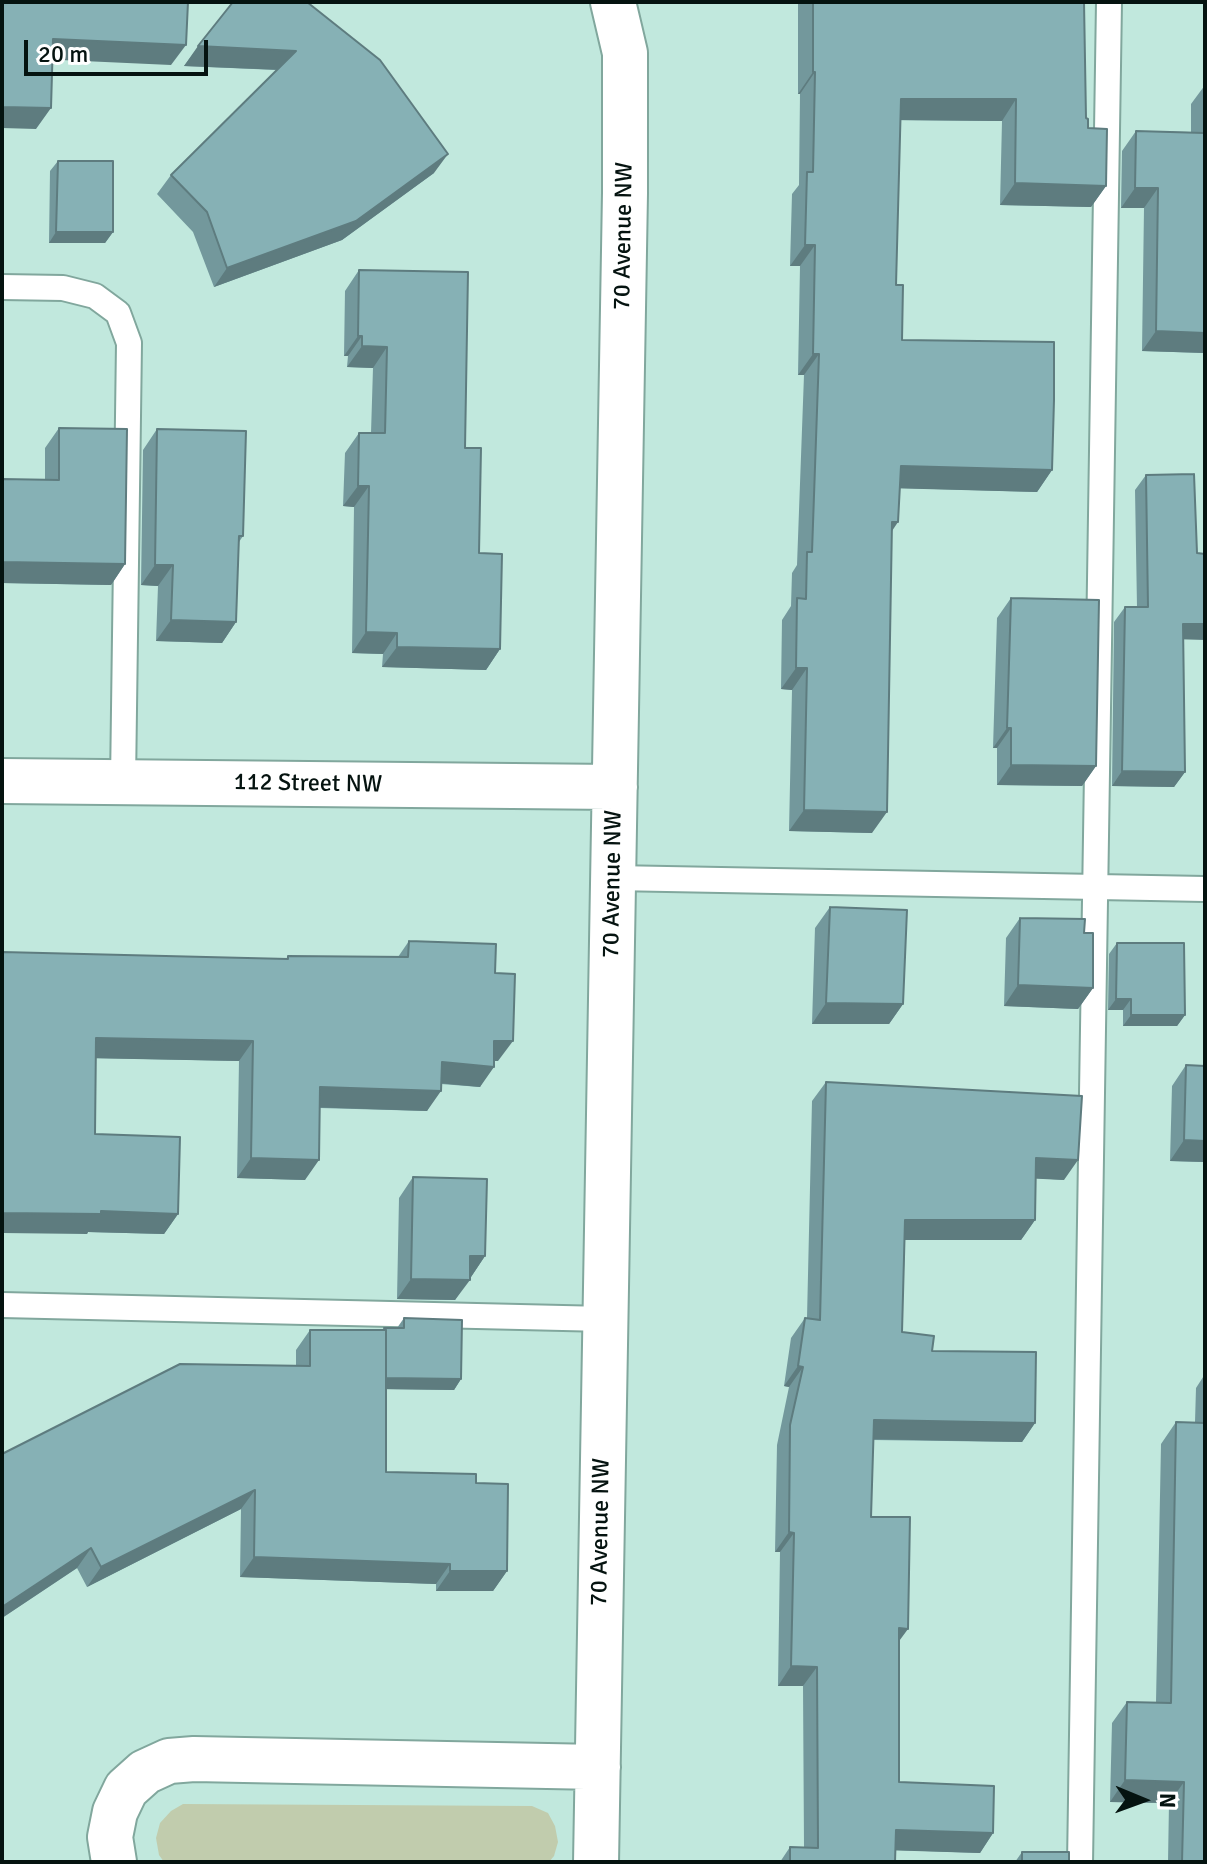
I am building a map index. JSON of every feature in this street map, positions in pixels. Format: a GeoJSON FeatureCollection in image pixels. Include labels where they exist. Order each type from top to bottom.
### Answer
{"type":"FeatureCollection","features":[{"type":"Feature","properties":{"kind":"street","name":"70 Avenue NW"},"geometry":{"type":"LineString","coordinates":[[596,1862],[625,193],[625,53],[613,2]]}},
{"type":"Feature","properties":{"kind":"street","name":"112 Street NW"},"geometry":{"type":"LineString","coordinates":[[2,781],[615,787]]}},
{"type":"Feature","properties":{"kind":"street"},"geometry":{"type":"LineString","coordinates":[[114,1862],[110,1837],[115,1812],[126,1789],[145,1772],[169,1761],[598,1767]]}},
{"type":"Feature","properties":{"kind":"lane"},"geometry":{"type":"LineString","coordinates":[[1080,1862],[1109,2]]}},
{"type":"Feature","properties":{"kind":"lane"},"geometry":{"type":"LineString","coordinates":[[2,287],[63,288],[95,296],[118,313],[129,343],[123,782]]}},
{"type":"Feature","properties":{"kind":"lane"},"geometry":{"type":"LineString","coordinates":[[613,878],[1205,889]]}},
{"type":"Feature","properties":{"kind":"lane"},"geometry":{"type":"LineString","coordinates":[[2,1305],[606,1319]]}},
{"type":"Feature","properties":{"kind":"green space"},"geometry":{"type":"Polygon","coordinates":[[[183,1804],[532,1806],[548,1813],[558,1842],[549,1862],[164,1862],[159,1855],[156,1838],[160,1823],[183,1804]]]}},
{"type":"Feature","properties":{"kind":"building"},"geometry":{"type":"Polygon","coordinates":[[[2,2],[188,2],[186,45],[53,39],[51,108],[2,107],[2,2]]]}},
{"type":"Feature","properties":{"kind":"building"},"geometry":{"type":"Polygon","coordinates":[[[233,2],[307,2],[380,60],[448,154],[356,221],[227,268],[207,212],[171,175],[296,51],[198,46],[233,2]]]}},
{"type":"Feature","properties":{"kind":"building"},"geometry":{"type":"Polygon","coordinates":[[[813,2],[1084,2],[1086,118],[1088,128],[1107,129],[1106,186],[1015,183],[1016,99],[901,99],[896,285],[903,285],[902,340],[1054,342],[1054,400],[1052,470],[901,466],[898,522],[892,522],[887,812],[804,810],[807,668],[796,668],[797,598],[806,599],[807,552],[812,552],[819,354],[813,354],[815,245],[805,245],[807,172],[813,172],[813,2]]]}},
{"type":"Feature","properties":{"kind":"building"},"geometry":{"type":"Polygon","coordinates":[[[1205,103],[1205,333],[1156,331],[1158,188],[1135,188],[1136,131],[1204,133],[1205,103]]]}},
{"type":"Feature","properties":{"kind":"building"},"geometry":{"type":"Polygon","coordinates":[[[58,161],[113,161],[113,232],[56,232],[58,161]]]}},
{"type":"Feature","properties":{"kind":"building"},"geometry":{"type":"Polygon","coordinates":[[[359,270],[468,272],[465,448],[481,448],[479,553],[502,554],[500,649],[397,647],[397,633],[366,632],[369,486],[358,486],[359,433],[385,433],[387,347],[362,346],[362,336],[358,336],[359,270]]]}},
{"type":"Feature","properties":{"kind":"building"},"geometry":{"type":"Polygon","coordinates":[[[59,428],[127,429],[125,564],[2,562],[2,479],[59,480],[59,428]]]}},
{"type":"Feature","properties":{"kind":"building"},"geometry":{"type":"Polygon","coordinates":[[[157,429],[246,431],[243,536],[239,536],[236,622],[171,620],[173,565],[155,565],[157,429]]]}},
{"type":"Feature","properties":{"kind":"building"},"geometry":{"type":"Polygon","coordinates":[[[1194,474],[1197,553],[1205,554],[1205,624],[1183,624],[1185,772],[1122,771],[1125,607],[1148,607],[1146,475],[1194,474]]]}},
{"type":"Feature","properties":{"kind":"building"},"geometry":{"type":"Polygon","coordinates":[[[1011,598],[1099,600],[1096,766],[1011,765],[1011,728],[1007,728],[1011,598]]]}},
{"type":"Feature","properties":{"kind":"building"},"geometry":{"type":"Polygon","coordinates":[[[830,907],[907,910],[903,1004],[826,1003],[830,907]]]}},
{"type":"Feature","properties":{"kind":"building"},"geometry":{"type":"Polygon","coordinates":[[[1020,918],[1085,919],[1084,933],[1093,933],[1093,988],[1018,985],[1020,918]]]}},
{"type":"Feature","properties":{"kind":"building"},"geometry":{"type":"Polygon","coordinates":[[[409,941],[496,944],[495,973],[515,974],[513,1041],[494,1041],[494,1067],[442,1062],[441,1091],[320,1087],[319,1160],[251,1158],[253,1041],[96,1038],[95,1134],[180,1137],[178,1214],[101,1211],[101,1214],[2,1213],[2,952],[288,959],[288,956],[408,957],[409,941]]]}},
{"type":"Feature","properties":{"kind":"building"},"geometry":{"type":"Polygon","coordinates":[[[1117,943],[1184,943],[1185,1015],[1131,1015],[1131,999],[1116,999],[1117,943]]]}},
{"type":"Feature","properties":{"kind":"building"},"geometry":{"type":"Polygon","coordinates":[[[1186,1065],[1205,1066],[1205,1141],[1184,1140],[1186,1065]]]}},
{"type":"Feature","properties":{"kind":"building"},"geometry":{"type":"Polygon","coordinates":[[[826,1082],[1082,1096],[1078,1160],[1036,1158],[1035,1220],[905,1220],[902,1332],[934,1336],[932,1351],[1036,1352],[1035,1423],[874,1420],[871,1517],[910,1517],[908,1629],[899,1628],[899,1782],[994,1786],[993,1833],[896,1830],[895,1862],[790,1862],[790,1847],[818,1848],[817,1667],[791,1666],[794,1533],[789,1532],[790,1425],[803,1367],[798,1366],[805,1318],[820,1320],[826,1082]]]}},
{"type":"Feature","properties":{"kind":"building"},"geometry":{"type":"Polygon","coordinates":[[[413,1177],[487,1179],[485,1256],[470,1256],[470,1280],[411,1279],[413,1177]]]}},
{"type":"Feature","properties":{"kind":"building"},"geometry":{"type":"Polygon","coordinates":[[[404,1318],[462,1320],[461,1379],[386,1378],[384,1328],[404,1328],[404,1318]]]}},
{"type":"Feature","properties":{"kind":"building"},"geometry":{"type":"Polygon","coordinates":[[[310,1330],[386,1330],[386,1472],[476,1474],[476,1483],[508,1484],[507,1571],[450,1571],[450,1564],[254,1557],[255,1490],[101,1567],[91,1548],[2,1607],[2,1454],[180,1364],[310,1366],[310,1330]]]}},
{"type":"Feature","properties":{"kind":"building"},"geometry":{"type":"Polygon","coordinates":[[[1176,1422],[1205,1423],[1205,1862],[1182,1862],[1184,1782],[1125,1780],[1127,1702],[1171,1703],[1176,1422]]]}},
{"type":"Feature","properties":{"kind":"building"},"geometry":{"type":"Polygon","coordinates":[[[1022,1852],[1069,1852],[1069,1862],[1022,1862],[1022,1852]]]}}]}
